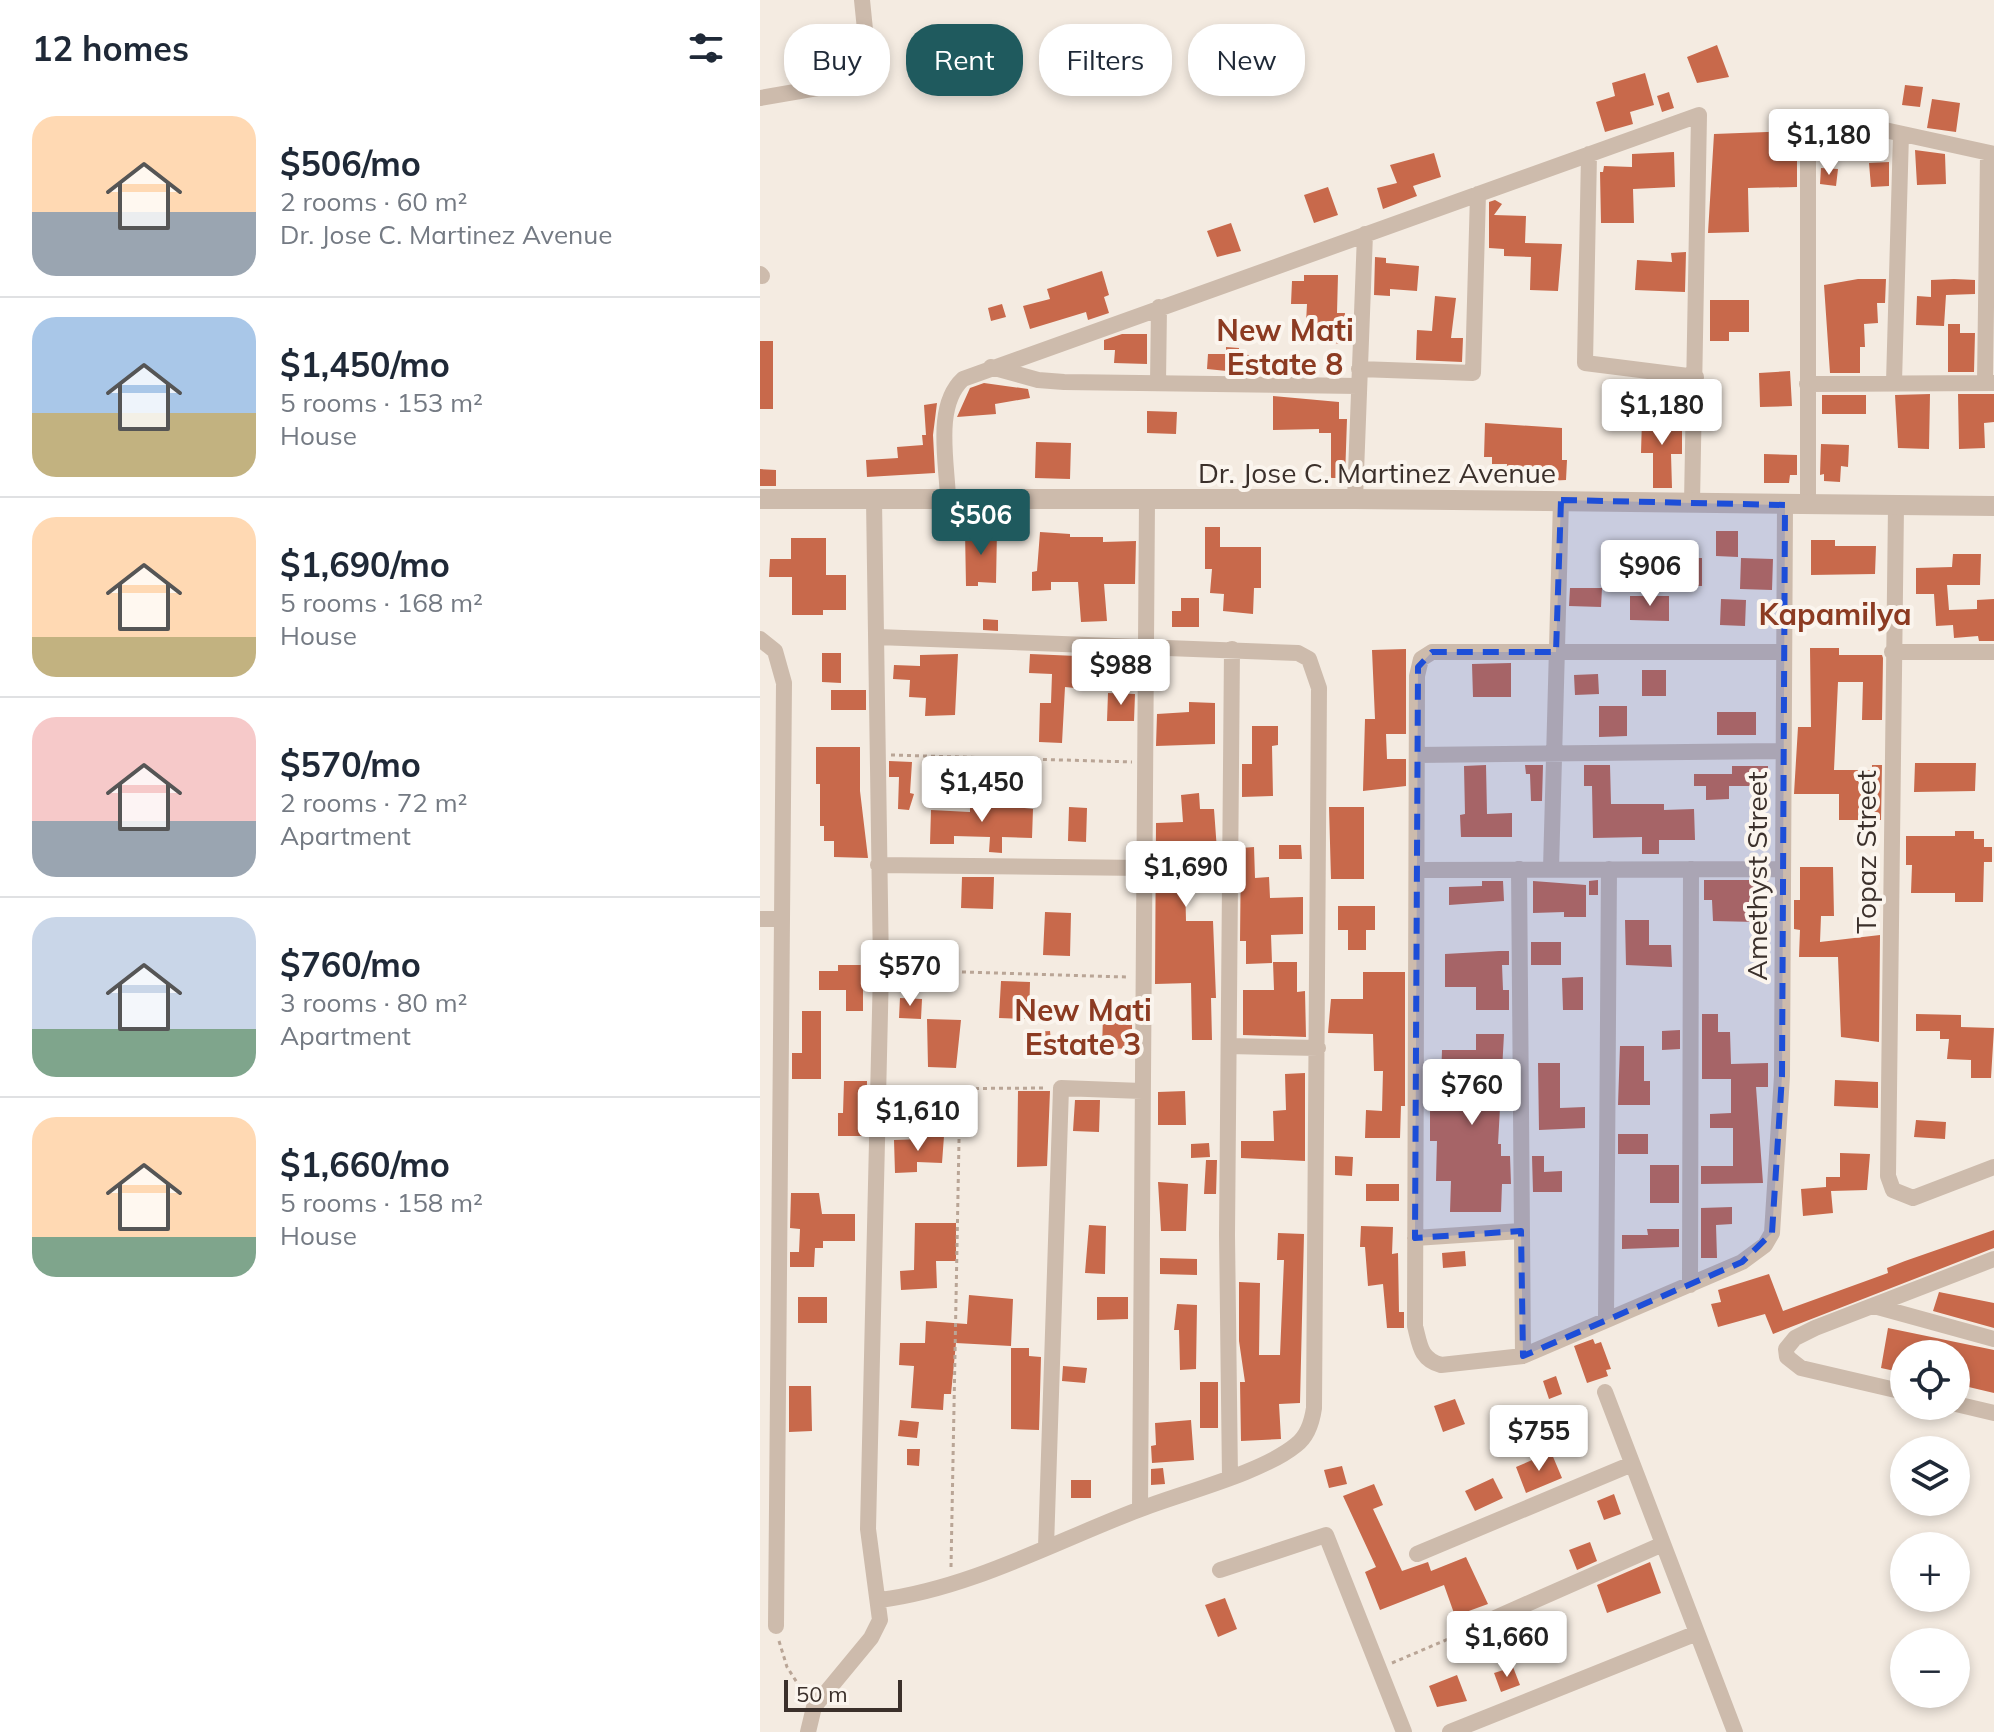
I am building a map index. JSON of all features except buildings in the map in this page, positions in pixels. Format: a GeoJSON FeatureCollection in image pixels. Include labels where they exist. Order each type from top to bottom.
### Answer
{"type":"FeatureCollection","features":[{"type":"Feature","properties":{"kind":"street"},"geometry":{"type":"LineString","coordinates":[[760,98],[870,79],[862,0]]}},
{"type":"Feature","properties":{"kind":"street"},"geometry":{"type":"LineString","coordinates":[[948,499],[948,399],[963,379],[1699,115],[1692,503]]}},
{"type":"Feature","properties":{"kind":"street"},"geometry":{"type":"LineString","coordinates":[[1807,384],[1989,383],[1991,154],[1828,120],[1812,134],[1808,147],[1807,384],[1808,505]]}},
{"type":"Feature","properties":{"kind":"street"},"geometry":{"type":"LineString","coordinates":[[1894,382],[1901,134]]}},
{"type":"Feature","properties":{"kind":"street"},"geometry":{"type":"LineString","coordinates":[[1589,154],[1585,363],[1696,377]]}},
{"type":"Feature","properties":{"kind":"street"},"geometry":{"type":"LineString","coordinates":[[991,367],[1038,380],[1158,383],[1473,373],[1478,194]]}},
{"type":"Feature","properties":{"kind":"street"},"geometry":{"type":"LineString","coordinates":[[1355,499],[1365,234]]}},
{"type":"Feature","properties":{"kind":"street"},"geometry":{"type":"LineString","coordinates":[[1158,383],[1159,307]]}},
{"type":"Feature","properties":{"kind":"street","name":"Dr. Jose C. Martinez Avenue"},"geometry":{"type":"LineString","coordinates":[[760,499],[1561,500],[1994,506]]}},
{"type":"Feature","properties":{"kind":"street"},"geometry":{"type":"LineString","coordinates":[[808,1732],[814,1707],[871,1638],[880,1620],[880,1600],[869,1555],[868,1529],[881,969],[874,500]]}},
{"type":"Feature","properties":{"kind":"street"},"geometry":{"type":"LineString","coordinates":[[1140,1509],[1147,500]]}},
{"type":"Feature","properties":{"kind":"street"},"geometry":{"type":"LineString","coordinates":[[1551,869],[1561,500]]}},
{"type":"Feature","properties":{"kind":"street","name":"Amethyst Street"},"geometry":{"type":"LineString","coordinates":[[1690,1285],[1742,1262],[1765,1245],[1774,1221],[1782,1076],[1785,505]]}},
{"type":"Feature","properties":{"kind":"street","name":"Topaz Street"},"geometry":{"type":"LineString","coordinates":[[1896,506],[1888,1176],[1898,1194],[1921,1196],[1994,1167]]}},
{"type":"Feature","properties":{"kind":"street"},"geometry":{"type":"LineString","coordinates":[[877,637],[1298,653],[1309,659],[1319,688],[1318,1048],[1312,1422],[1296,1445],[1230,1478],[1140,1509],[951,1585],[880,1600]]}},
{"type":"Feature","properties":{"kind":"street"},"geometry":{"type":"LineString","coordinates":[[760,639],[775,651],[782,664],[784,683],[776,1626]]}},
{"type":"Feature","properties":{"kind":"street"},"geometry":{"type":"LineString","coordinates":[[1230,1478],[1232,649]]}},
{"type":"Feature","properties":{"kind":"street"},"geometry":{"type":"LineString","coordinates":[[1691,869],[1690,1285],[1523,1356],[1441,1365],[1422,1354],[1415,1326],[1418,667],[1426,654],[1783,652]]}},
{"type":"Feature","properties":{"kind":"street"},"geometry":{"type":"LineString","coordinates":[[1892,652],[1994,652]]}},
{"type":"Feature","properties":{"kind":"street"},"geometry":{"type":"LineString","coordinates":[[1417,755],[1782,751]]}},
{"type":"Feature","properties":{"kind":"street"},"geometry":{"type":"LineString","coordinates":[[878,865],[1143,868]]}},
{"type":"Feature","properties":{"kind":"street"},"geometry":{"type":"LineString","coordinates":[[1519,869],[1523,1356]]}},
{"type":"Feature","properties":{"kind":"street"},"geometry":{"type":"LineString","coordinates":[[1606,1320],[1609,869]]}},
{"type":"Feature","properties":{"kind":"street"},"geometry":{"type":"LineString","coordinates":[[1418,870],[1782,869]]}},
{"type":"Feature","properties":{"kind":"street"},"geometry":{"type":"LineString","coordinates":[[760,919],[781,919]]}},
{"type":"Feature","properties":{"kind":"street"},"geometry":{"type":"LineString","coordinates":[[1229,1046],[1318,1048]]}},
{"type":"Feature","properties":{"kind":"street"},"geometry":{"type":"LineString","coordinates":[[1046,1547],[1061,1088],[1142,1091]]}},
{"type":"Feature","properties":{"kind":"street"},"geometry":{"type":"LineString","coordinates":[[1415,1238],[1521,1231]]}},
{"type":"Feature","properties":{"kind":"street"},"geometry":{"type":"LineString","coordinates":[[1890,1389],[1801,1368],[1787,1357],[1786,1349],[1795,1338],[1989,1264]]}},
{"type":"Feature","properties":{"kind":"street"},"geometry":{"type":"LineString","coordinates":[[1874,1306],[1994,1339]]}},
{"type":"Feature","properties":{"kind":"street"},"geometry":{"type":"LineString","coordinates":[[1605,1392],[1735,1732]]}},
{"type":"Feature","properties":{"kind":"street"},"geometry":{"type":"LineString","coordinates":[[1970,1407],[1994,1413]]}},
{"type":"Feature","properties":{"kind":"street"},"geometry":{"type":"LineString","coordinates":[[1417,1554],[1632,1464]]}},
{"type":"Feature","properties":{"kind":"street"},"geometry":{"type":"LineString","coordinates":[[1220,1570],[1326,1535],[1404,1732]]}},
{"type":"Feature","properties":{"kind":"street"},"geometry":{"type":"LineString","coordinates":[[1495,1618],[1663,1544]]}},
{"type":"Feature","properties":{"kind":"street"},"geometry":{"type":"LineString","coordinates":[[1450,1732],[1697,1633]]}},
{"type":"Feature","properties":{"kind":"path"},"geometry":{"type":"LineString","coordinates":[[877,754],[1143,762]]}},
{"type":"Feature","properties":{"kind":"path"},"geometry":{"type":"LineString","coordinates":[[881,969],[1142,977]]}},
{"type":"Feature","properties":{"kind":"path"},"geometry":{"type":"LineString","coordinates":[[951,1585],[960,1087]]}},
{"type":"Feature","properties":{"kind":"path"},"geometry":{"type":"LineString","coordinates":[[879,1089],[1061,1088]]}},
{"type":"Feature","properties":{"kind":"path"},"geometry":{"type":"LineString","coordinates":[[1380,1669],[1495,1618]]}},
{"type":"Feature","properties":{"kind":"path"},"geometry":{"type":"LineString","coordinates":[[776,1626],[787,1667],[814,1707]]}},
{"type":"Feature","properties":{"kind":"highlighted area"},"geometry":{"type":"Polygon","coordinates":[[[1561,500],[1785,505],[1782,1076],[1772,1233],[1742,1262],[1523,1356],[1521,1231],[1415,1238],[1418,667],[1432,652],[1556,652],[1561,500]]]}},
{"type":"Feature","properties":{"kind":"district","name":"New Mati Estate 8"},"geometry":{"type":"Point","coordinates":[1285,347]}},
{"type":"Feature","properties":{"kind":"district","name":"Kapamilya"},"geometry":{"type":"Point","coordinates":[1835,614]}},
{"type":"Feature","properties":{"kind":"district","name":"New Mati Estate 3"},"geometry":{"type":"Point","coordinates":[1083,1027]}}]}
